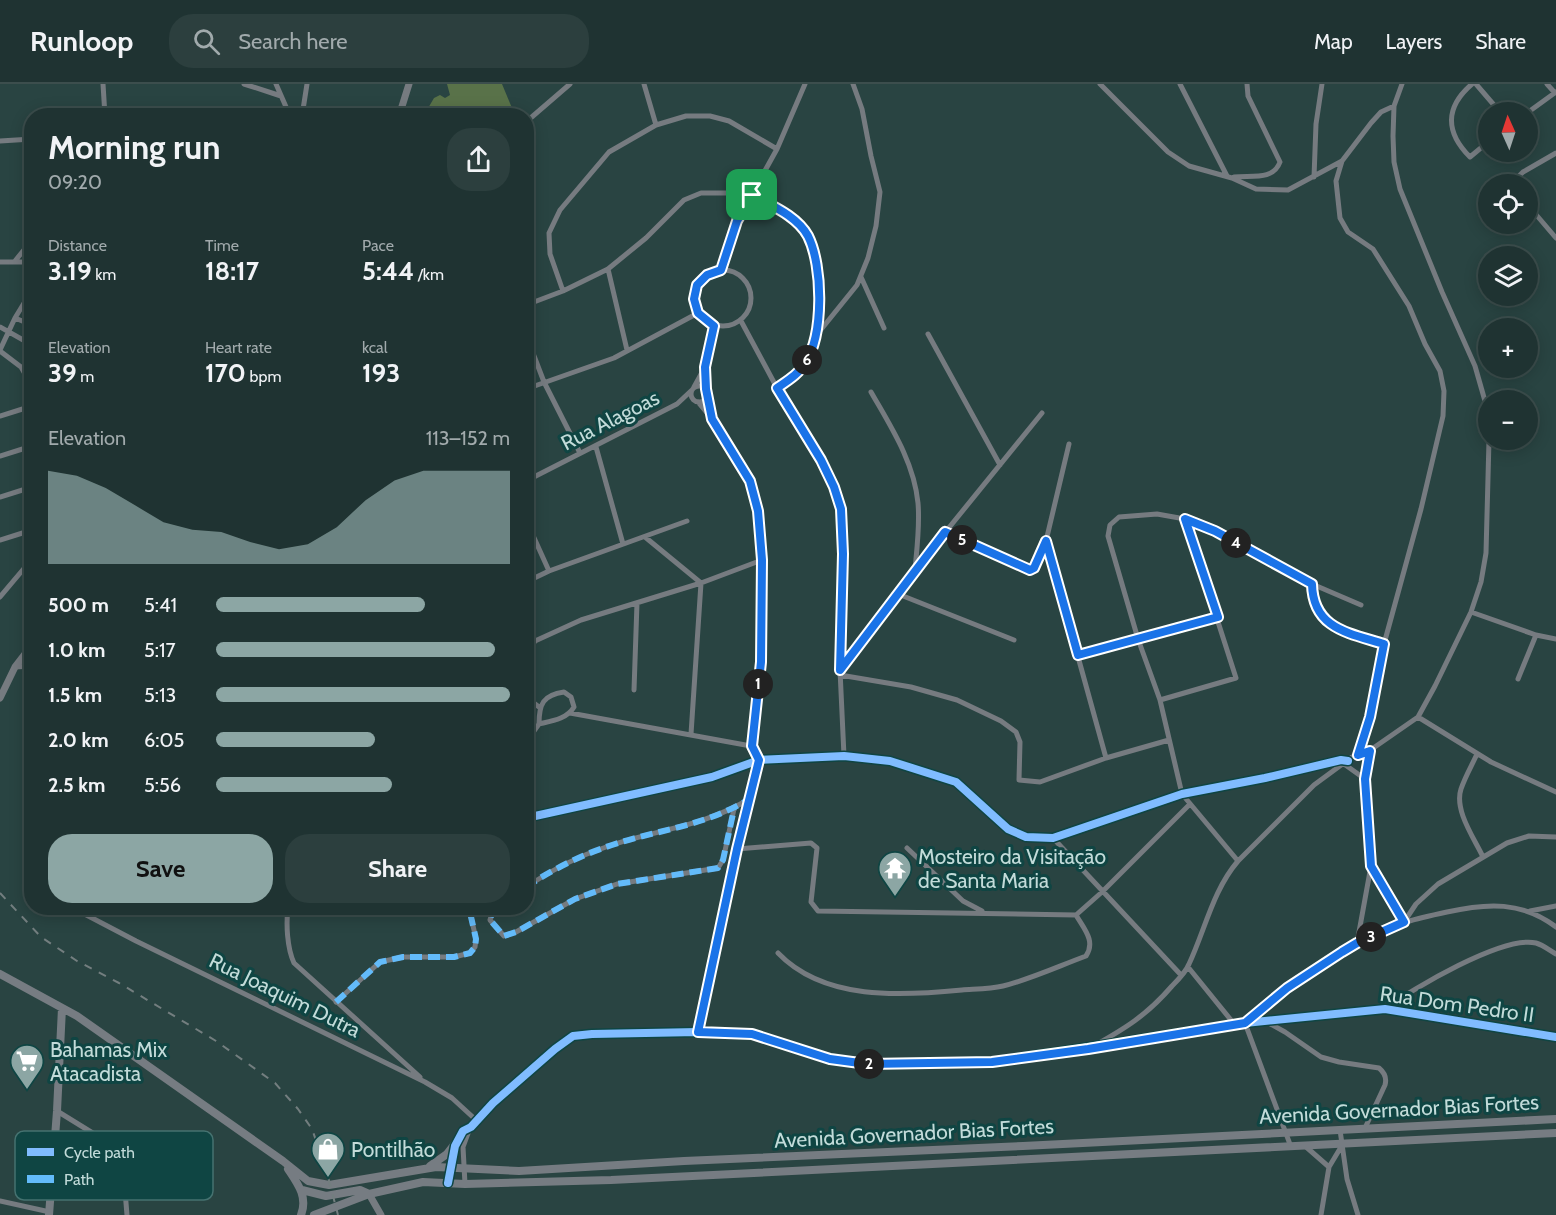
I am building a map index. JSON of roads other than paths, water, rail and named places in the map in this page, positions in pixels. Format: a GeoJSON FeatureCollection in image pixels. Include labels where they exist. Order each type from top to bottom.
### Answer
{"type":"FeatureCollection","features":[{"type":"Feature","properties":{"kind":"main road","name":"Avenida Governador Bias Fortes"},"geometry":{"type":"LineString","coordinates":[[0,974],[77,1016],[308,1181],[328,1185],[424,1169],[451,1167],[519,1171],[877,1151],[1023,1146],[1556,1119]]}},
{"type":"Feature","properties":{"kind":"main road"},"geometry":{"type":"LineString","coordinates":[[55,1131],[62,1008]]}},
{"type":"Feature","properties":{"kind":"main road"},"geometry":{"type":"LineString","coordinates":[[62,1026],[77,1016]]}},
{"type":"Feature","properties":{"kind":"main road"},"geometry":{"type":"LineString","coordinates":[[1447,1125],[1447,1138]]}},
{"type":"Feature","properties":{"kind":"main road","name":"Avenida Governador Bias Fortes"},"geometry":{"type":"LineString","coordinates":[[314,1215],[369,1194],[423,1182],[465,1184],[611,1180],[1341,1146],[1556,1133]]}},
{"type":"Feature","properties":{"kind":"main road"},"geometry":{"type":"LineString","coordinates":[[424,1169],[447,1154],[457,1141]]}},
{"type":"Feature","properties":{"kind":"main road"},"geometry":{"type":"LineString","coordinates":[[1129,1141],[1130,1155]]}},
{"type":"Feature","properties":{"kind":"main road"},"geometry":{"type":"LineString","coordinates":[[1023,1146],[1024,1160]]}},
{"type":"Feature","properties":{"kind":"main road"},"geometry":{"type":"LineString","coordinates":[[876,1167],[883,1161],[877,1151]]}},
{"type":"Feature","properties":{"kind":"main road"},"geometry":{"type":"LineString","coordinates":[[899,1166],[895,1158],[900,1151]]}},
{"type":"Feature","properties":{"kind":"main road"},"geometry":{"type":"LineString","coordinates":[[283,1161],[302,1190],[304,1206],[301,1215]]}},
{"type":"Feature","properties":{"kind":"main road"},"geometry":{"type":"LineString","coordinates":[[302,1190],[326,1196],[360,1190],[369,1194]]}},
{"type":"Feature","properties":{"kind":"street"},"geometry":{"type":"LineString","coordinates":[[103,84],[104,108]]}},
{"type":"Feature","properties":{"kind":"street"},"geometry":{"type":"LineString","coordinates":[[244,84],[281,96]]}},
{"type":"Feature","properties":{"kind":"street"},"geometry":{"type":"LineString","coordinates":[[276,84],[286,108]]}},
{"type":"Feature","properties":{"kind":"street"},"geometry":{"type":"LineString","coordinates":[[303,108],[307,84]]}},
{"type":"Feature","properties":{"kind":"street"},"geometry":{"type":"LineString","coordinates":[[402,108],[409,84]]}},
{"type":"Feature","properties":{"kind":"street"},"geometry":{"type":"LineString","coordinates":[[534,114],[570,84]]}},
{"type":"Feature","properties":{"kind":"street"},"geometry":{"type":"LineString","coordinates":[[644,84],[656,125]]}},
{"type":"Feature","properties":{"kind":"street"},"geometry":{"type":"LineString","coordinates":[[721,270],[737,221],[777,149],[805,84]]}},
{"type":"Feature","properties":{"kind":"street"},"geometry":{"type":"LineString","coordinates":[[814,338],[857,285],[876,226],[880,192],[862,109],[853,84]]}},
{"type":"Feature","properties":{"kind":"street"},"geometry":{"type":"LineString","coordinates":[[1100,84],[1168,152],[1189,166],[1230,177],[1257,189],[1288,190],[1342,161]]}},
{"type":"Feature","properties":{"kind":"street"},"geometry":{"type":"LineString","coordinates":[[1180,84],[1230,177]]}},
{"type":"Feature","properties":{"kind":"street"},"geometry":{"type":"LineString","coordinates":[[1230,177],[1270,175],[1277,170],[1280,162],[1248,96],[1247,84]]}},
{"type":"Feature","properties":{"kind":"street"},"geometry":{"type":"LineString","coordinates":[[1314,177],[1316,124],[1322,84]]}},
{"type":"Feature","properties":{"kind":"street"},"geometry":{"type":"LineString","coordinates":[[1402,84],[1394,106],[1394,162],[1400,189],[1475,366],[1482,390]]}},
{"type":"Feature","properties":{"kind":"street"},"geometry":{"type":"LineString","coordinates":[[1478,150],[1470,157],[1458,145],[1453,134],[1453,107],[1460,94],[1474,84],[1491,102]]}},
{"type":"Feature","properties":{"kind":"street"},"geometry":{"type":"LineString","coordinates":[[1538,105],[1555,92],[1547,84]]}},
{"type":"Feature","properties":{"kind":"street"},"geometry":{"type":"LineString","coordinates":[[1358,755],[1370,717],[1384,644],[1421,509],[1443,416],[1444,391],[1440,371],[1425,344],[1409,306],[1373,249],[1348,232],[1340,218],[1336,181],[1342,161],[1381,112],[1394,106]]}},
{"type":"Feature","properties":{"kind":"street"},"geometry":{"type":"LineString","coordinates":[[563,291],[550,254],[549,233],[560,210],[609,152],[656,125],[686,117],[710,116],[729,121],[777,149]]}},
{"type":"Feature","properties":{"kind":"street"},"geometry":{"type":"LineString","coordinates":[[0,141],[24,140]]}},
{"type":"Feature","properties":{"kind":"street"},"geometry":{"type":"LineString","coordinates":[[1521,174],[1556,153]]}},
{"type":"Feature","properties":{"kind":"street"},"geometry":{"type":"LineString","coordinates":[[534,302],[608,269],[646,238],[684,200],[701,194],[742,193],[752,195],[788,214],[808,236],[819,275],[820,299],[814,338],[806,363],[793,377],[777,388]]}},
{"type":"Feature","properties":{"kind":"street"},"geometry":{"type":"LineString","coordinates":[[1538,217],[1556,238]]}},
{"type":"Feature","properties":{"kind":"street"},"geometry":{"type":"LineString","coordinates":[[15,261],[24,250]]}},
{"type":"Feature","properties":{"kind":"street"},"geometry":{"type":"LineString","coordinates":[[0,262],[24,262]]}},
{"type":"Feature","properties":{"kind":"street"},"geometry":{"type":"LineString","coordinates":[[608,269],[627,350]]}},
{"type":"Feature","properties":{"kind":"street"},"geometry":{"type":"LineString","coordinates":[[721,270],[735,273],[746,282],[751,296],[750,310],[741,321],[714,326],[698,313],[694,299],[697,285],[707,275],[721,270]]}},
{"type":"Feature","properties":{"kind":"street"},"geometry":{"type":"LineString","coordinates":[[861,277],[884,328]]}},
{"type":"Feature","properties":{"kind":"street"},"geometry":{"type":"LineString","coordinates":[[24,303],[0,351],[21,367],[24,372]]}},
{"type":"Feature","properties":{"kind":"street"},"geometry":{"type":"LineString","coordinates":[[534,386],[614,358],[698,313]]}},
{"type":"Feature","properties":{"kind":"street"},"geometry":{"type":"LineString","coordinates":[[15,318],[24,322]]}},
{"type":"Feature","properties":{"kind":"street"},"geometry":{"type":"LineString","coordinates":[[741,321],[777,388],[821,460],[834,487],[841,509],[843,554],[840,673],[844,756]]}},
{"type":"Feature","properties":{"kind":"street","name":"Rua Alagoas"},"geometry":{"type":"LineString","coordinates":[[712,419],[706,392],[705,367],[714,326]]}},
{"type":"Feature","properties":{"kind":"street"},"geometry":{"type":"LineString","coordinates":[[0,327],[24,341]]}},
{"type":"Feature","properties":{"kind":"street"},"geometry":{"type":"LineString","coordinates":[[928,334],[1000,465]]}},
{"type":"Feature","properties":{"kind":"street"},"geometry":{"type":"LineString","coordinates":[[534,356],[544,382],[580,453]]}},
{"type":"Feature","properties":{"kind":"street","name":"Rua Alagoas"},"geometry":{"type":"LineString","coordinates":[[534,477],[677,404],[693,388],[705,367]]}},
{"type":"Feature","properties":{"kind":"street"},"geometry":{"type":"LineString","coordinates":[[696,402],[704,401],[706,392],[700,386],[693,388],[691,396],[696,402],[712,419],[750,481],[758,511],[762,560],[761,662],[752,746],[759,760],[737,849],[698,1032]]}},
{"type":"Feature","properties":{"kind":"street"},"geometry":{"type":"LineString","coordinates":[[871,392],[904,451],[912,474],[918,504],[915,571]]}},
{"type":"Feature","properties":{"kind":"street","name":"Rua Alagoas"},"geometry":{"type":"LineString","coordinates":[[677,404],[696,402]]}},
{"type":"Feature","properties":{"kind":"street"},"geometry":{"type":"LineString","coordinates":[[0,416],[24,408]]}},
{"type":"Feature","properties":{"kind":"street"},"geometry":{"type":"LineString","coordinates":[[840,673],[945,532],[1042,413]]}},
{"type":"Feature","properties":{"kind":"street"},"geometry":{"type":"LineString","coordinates":[[945,532],[1030,570],[1034,568],[1046,541],[1069,444]]}},
{"type":"Feature","properties":{"kind":"street"},"geometry":{"type":"LineString","coordinates":[[596,447],[623,544]]}},
{"type":"Feature","properties":{"kind":"street"},"geometry":{"type":"LineString","coordinates":[[0,456],[24,448]]}},
{"type":"Feature","properties":{"kind":"street"},"geometry":{"type":"LineString","coordinates":[[1088,1049],[1128,1027],[1154,1007],[1188,967],[1214,902],[1232,868],[1314,785],[1346,762],[1370,751],[1418,717],[1471,612],[1481,582],[1486,553],[1490,450]]}},
{"type":"Feature","properties":{"kind":"street"},"geometry":{"type":"LineString","coordinates":[[0,497],[24,490]]}},
{"type":"Feature","properties":{"kind":"street"},"geometry":{"type":"LineString","coordinates":[[1239,861],[1182,794],[1160,700],[1138,639],[1108,536],[1110,525],[1119,517],[1157,514],[1185,519],[1215,531],[1312,584],[1361,605]]}},
{"type":"Feature","properties":{"kind":"street"},"geometry":{"type":"LineString","coordinates":[[1160,700],[1236,678],[1185,519]]}},
{"type":"Feature","properties":{"kind":"street"},"geometry":{"type":"LineString","coordinates":[[534,578],[687,521]]}},
{"type":"Feature","properties":{"kind":"street"},"geometry":{"type":"LineString","coordinates":[[0,540],[24,532]]}},
{"type":"Feature","properties":{"kind":"street"},"geometry":{"type":"LineString","coordinates":[[645,537],[701,583]]}},
{"type":"Feature","properties":{"kind":"street"},"geometry":{"type":"LineString","coordinates":[[534,538],[549,571]]}},
{"type":"Feature","properties":{"kind":"street"},"geometry":{"type":"LineString","coordinates":[[1046,541],[1106,758]]}},
{"type":"Feature","properties":{"kind":"street"},"geometry":{"type":"LineString","coordinates":[[534,642],[581,620],[701,583],[762,560]]}},
{"type":"Feature","properties":{"kind":"street"},"geometry":{"type":"LineString","coordinates":[[0,597],[24,568]]}},
{"type":"Feature","properties":{"kind":"street"},"geometry":{"type":"LineString","coordinates":[[691,734],[701,583]]}},
{"type":"Feature","properties":{"kind":"street"},"geometry":{"type":"LineString","coordinates":[[1312,584],[1318,612],[1327,622],[1350,634],[1384,644]]}},
{"type":"Feature","properties":{"kind":"street"},"geometry":{"type":"LineString","coordinates":[[898,594],[1014,640]]}},
{"type":"Feature","properties":{"kind":"street"},"geometry":{"type":"LineString","coordinates":[[634,690],[637,603]]}},
{"type":"Feature","properties":{"kind":"street"},"geometry":{"type":"LineString","coordinates":[[1471,612],[1536,635],[1556,639]]}},
{"type":"Feature","properties":{"kind":"street"},"geometry":{"type":"LineString","coordinates":[[1078,655],[1218,617]]}},
{"type":"Feature","properties":{"kind":"street"},"geometry":{"type":"LineString","coordinates":[[1518,679],[1536,635]]}},
{"type":"Feature","properties":{"kind":"street"},"geometry":{"type":"LineString","coordinates":[[0,698],[15,667],[24,655]]}},
{"type":"Feature","properties":{"kind":"street"},"geometry":{"type":"LineString","coordinates":[[15,667],[24,666]]}},
{"type":"Feature","properties":{"kind":"street"},"geometry":{"type":"LineString","coordinates":[[840,673],[911,687],[957,700],[1001,721],[1016,732],[1020,742],[1019,780],[1040,782],[1106,758],[1170,740]]}},
{"type":"Feature","properties":{"kind":"street"},"geometry":{"type":"LineString","coordinates":[[534,731],[539,724],[539,708],[545,700],[555,693],[564,692],[571,697],[574,707],[570,713],[559,719],[539,724]]}},
{"type":"Feature","properties":{"kind":"street"},"geometry":{"type":"LineString","coordinates":[[534,704],[539,708]]}},
{"type":"Feature","properties":{"kind":"street"},"geometry":{"type":"LineString","coordinates":[[570,713],[752,746]]}},
{"type":"Feature","properties":{"kind":"street"},"geometry":{"type":"LineString","coordinates":[[1418,717],[1477,754],[1518,776],[1556,792]]}},
{"type":"Feature","properties":{"kind":"street"},"geometry":{"type":"LineString","coordinates":[[1357,943],[1371,866],[1365,779],[1370,751]]}},
{"type":"Feature","properties":{"kind":"street"},"geometry":{"type":"LineString","coordinates":[[1477,754],[1460,791],[1459,802],[1462,814],[1483,856]]}},
{"type":"Feature","properties":{"kind":"street"},"geometry":{"type":"LineString","coordinates":[[534,816],[712,777],[759,760],[844,756],[890,761],[956,782],[1008,829],[1026,837],[1053,838],[1182,794],[1341,760],[1365,779]]}},
{"type":"Feature","properties":{"kind":"street"},"geometry":{"type":"LineString","coordinates":[[534,882],[605,847],[688,826],[734,809],[751,798]]}},
{"type":"Feature","properties":{"kind":"street"},"geometry":{"type":"LineString","coordinates":[[737,849],[811,843],[817,848],[811,902],[818,911],[1076,915],[1190,804]]}},
{"type":"Feature","properties":{"kind":"street"},"geometry":{"type":"LineString","coordinates":[[491,915],[490,920],[504,936],[516,932],[575,899],[617,884],[718,868],[723,860],[734,809]]}},
{"type":"Feature","properties":{"kind":"street"},"geometry":{"type":"LineString","coordinates":[[1404,922],[1426,894],[1483,856],[1518,838],[1556,837]]}},
{"type":"Feature","properties":{"kind":"street"},"geometry":{"type":"LineString","coordinates":[[1053,838],[1181,975]]}},
{"type":"Feature","properties":{"kind":"street"},"geometry":{"type":"LineString","coordinates":[[907,848],[963,901],[983,912]]}},
{"type":"Feature","properties":{"kind":"street"},"geometry":{"type":"LineString","coordinates":[[1371,866],[1404,922]]}},
{"type":"Feature","properties":{"kind":"street"},"geometry":{"type":"LineString","coordinates":[[1291,1147],[1245,1023],[1287,988],[1357,943],[1404,922],[1473,906],[1491,905],[1530,911],[1556,906]]}},
{"type":"Feature","properties":{"kind":"street"},"geometry":{"type":"LineString","coordinates":[[1530,911],[1556,927]]}},
{"type":"Feature","properties":{"kind":"street","name":"Rua Joaquim Dutra"},"geometry":{"type":"LineString","coordinates":[[86,915],[426,1082],[452,1098],[476,1120]]}},
{"type":"Feature","properties":{"kind":"street"},"geometry":{"type":"LineString","coordinates":[[288,915],[290,955],[294,963],[426,1082]]}},
{"type":"Feature","properties":{"kind":"street"},"geometry":{"type":"LineString","coordinates":[[336,1002],[380,962],[403,957],[454,957],[470,953],[475,947],[476,939],[471,915]]}},
{"type":"Feature","properties":{"kind":"street"},"geometry":{"type":"LineString","coordinates":[[778,953],[789,965],[811,978],[839,987],[869,992],[932,993],[1003,986],[1086,956],[1091,948],[1090,940],[1076,915]]}},
{"type":"Feature","properties":{"kind":"street"},"geometry":{"type":"LineString","coordinates":[[1385,1009],[1431,978],[1498,950],[1524,942],[1535,943],[1556,954]]}},
{"type":"Feature","properties":{"kind":"street"},"geometry":{"type":"LineString","coordinates":[[1188,967],[1235,1025]]}},
{"type":"Feature","properties":{"kind":"street","name":"Rua Dom Pedro II"},"geometry":{"type":"LineString","coordinates":[[457,1141],[463,1131],[555,1049],[573,1036],[592,1034],[698,1032],[752,1034],[830,1059],[867,1064],[992,1062],[1245,1023],[1385,1009],[1556,1037]]}},
{"type":"Feature","properties":{"kind":"street"},"geometry":{"type":"LineString","coordinates":[[1263,1021],[1285,1032],[1322,1057],[1382,1070],[1386,1085],[1365,1128]]}},
{"type":"Feature","properties":{"kind":"street"},"geometry":{"type":"LineString","coordinates":[[57,1111],[89,1131]]}},
{"type":"Feature","properties":{"kind":"street"},"geometry":{"type":"LineString","coordinates":[[465,1184],[463,1147],[471,1126]]}},
{"type":"Feature","properties":{"kind":"street"},"geometry":{"type":"LineString","coordinates":[[1340,1130],[1347,1179],[1358,1215]]}},
{"type":"Feature","properties":{"kind":"street"},"geometry":{"type":"LineString","coordinates":[[448,1183],[457,1141]]}},
{"type":"Feature","properties":{"kind":"street"},"geometry":{"type":"LineString","coordinates":[[1305,1146],[1329,1167]]}},
{"type":"Feature","properties":{"kind":"street"},"geometry":{"type":"LineString","coordinates":[[1321,1215],[1329,1167],[1341,1146]]}},
{"type":"Feature","properties":{"kind":"street"},"geometry":{"type":"LineString","coordinates":[[369,1194],[381,1215]]}},
{"type":"Feature","properties":{"kind":"street"},"geometry":{"type":"LineString","coordinates":[[126,1200],[127,1215]]}},
{"type":"Feature","properties":{"kind":"street"},"geometry":{"type":"LineString","coordinates":[[0,1202],[49,1213]]}},
{"type":"Feature","properties":{"kind":"railway"},"geometry":{"type":"LineString","coordinates":[[0,893],[41,937],[77,961],[119,983],[216,1041],[275,1083],[312,1129],[326,1169],[338,1215]]}},
{"type":"Feature","properties":{"kind":"place","name":"Mosteiro da Visitação de Santa Maria"},"geometry":{"type":"Point","coordinates":[895,897]}},
{"type":"Feature","properties":{"kind":"place","name":"Bahamas Mix Atacadista"},"geometry":{"type":"Point","coordinates":[27,1090]}},
{"type":"Feature","properties":{"kind":"place","name":"Pontilhão"},"geometry":{"type":"Point","coordinates":[328,1178]}}]}
